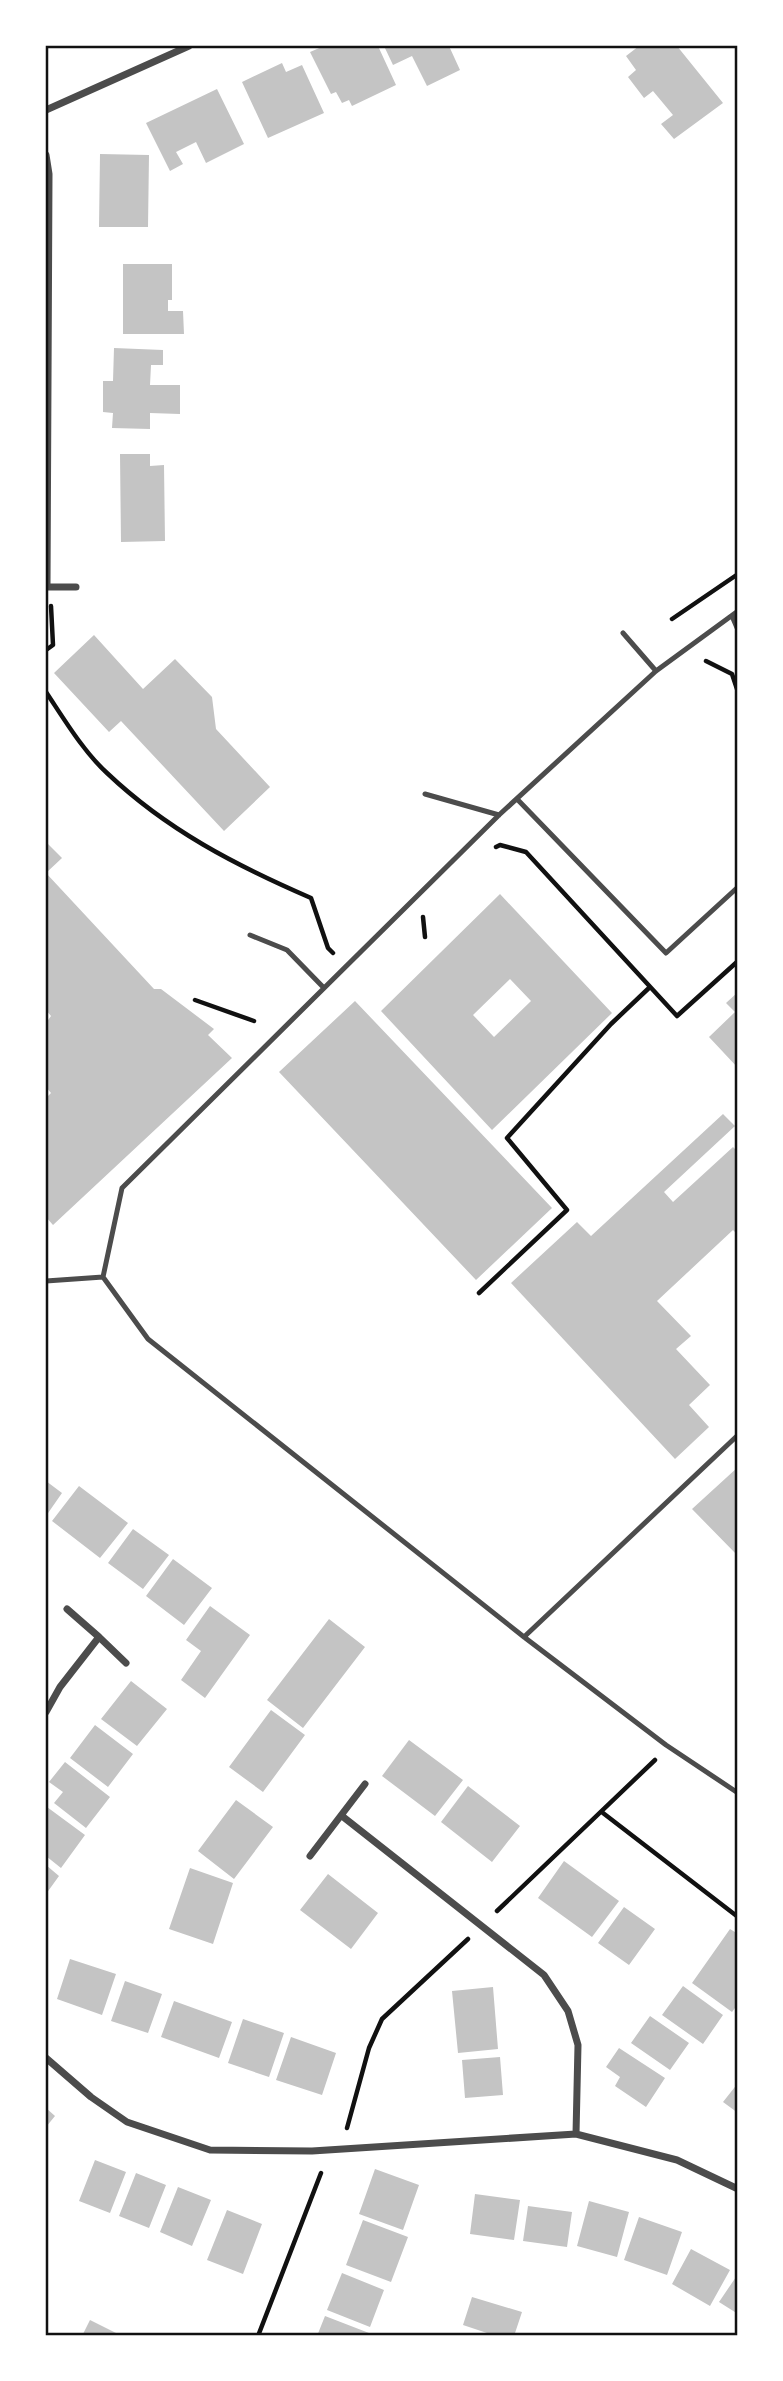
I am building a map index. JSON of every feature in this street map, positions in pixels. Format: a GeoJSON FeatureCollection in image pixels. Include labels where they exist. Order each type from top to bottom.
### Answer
{"type":"FeatureCollection","features":[{"type":"Feature","properties":{"kind":"street"},"geometry":{"type":"LineString","coordinates":[[46,110],[189,46]]}},
{"type":"Feature","properties":{"kind":"street"},"geometry":{"type":"LineString","coordinates":[[46,155],[50,174],[46,587],[76,587]]}},
{"type":"Feature","properties":{"kind":"street"},"geometry":{"type":"LineString","coordinates":[[68,1609],[126,1663]]}},
{"type":"Feature","properties":{"kind":"street"},"geometry":{"type":"LineString","coordinates":[[46,1712],[60,1686],[99,1637]]}},
{"type":"Feature","properties":{"kind":"street"},"geometry":{"type":"LineString","coordinates":[[310,1856],[365,1784]]}},
{"type":"Feature","properties":{"kind":"street"},"geometry":{"type":"LineString","coordinates":[[342,1816],[544,1975],[568,2011],[578,2045],[576,2134]]}},
{"type":"Feature","properties":{"kind":"street"},"geometry":{"type":"LineString","coordinates":[[46,2058],[91,2098],[127,2122],[210,2150],[312,2151],[576,2134],[677,2160],[737,2189]]}},
{"type":"Feature","properties":{"kind":"lane"},"geometry":{"type":"LineString","coordinates":[[737,631],[735,614],[656,671],[499,815],[122,1188],[103,1277],[148,1339],[524,1637],[666,1745],[737,1792]]}},
{"type":"Feature","properties":{"kind":"lane"},"geometry":{"type":"LineString","coordinates":[[623,633],[656,671]]}},
{"type":"Feature","properties":{"kind":"lane"},"geometry":{"type":"LineString","coordinates":[[425,794],[499,815]]}},
{"type":"Feature","properties":{"kind":"lane"},"geometry":{"type":"LineString","coordinates":[[517,799],[666,953],[737,887]]}},
{"type":"Feature","properties":{"kind":"lane"},"geometry":{"type":"LineString","coordinates":[[250,935],[286,950],[324,988]]}},
{"type":"Feature","properties":{"kind":"lane"},"geometry":{"type":"LineString","coordinates":[[46,1281],[103,1277]]}},
{"type":"Feature","properties":{"kind":"lane"},"geometry":{"type":"LineString","coordinates":[[524,1637],[737,1435]]}},
{"type":"Feature","properties":{"kind":"path"},"geometry":{"type":"LineString","coordinates":[[672,619],[737,574]]}},
{"type":"Feature","properties":{"kind":"path"},"geometry":{"type":"LineString","coordinates":[[46,587],[51,601],[53,645],[46,650]]}},
{"type":"Feature","properties":{"kind":"path"},"geometry":{"type":"LineString","coordinates":[[46,692],[105,772],[163,819],[217,855],[311,898],[328,948],[345,967]]}},
{"type":"Feature","properties":{"kind":"path"},"geometry":{"type":"LineString","coordinates":[[486,852],[500,845],[526,852],[677,1016],[737,961]]}},
{"type":"Feature","properties":{"kind":"path"},"geometry":{"type":"LineString","coordinates":[[425,937],[422,915],[431,906]]}},
{"type":"Feature","properties":{"kind":"path"},"geometry":{"type":"LineString","coordinates":[[479,1293],[568,1210],[507,1138],[611,1024],[650,987]]}},
{"type":"Feature","properties":{"kind":"path"},"geometry":{"type":"LineString","coordinates":[[195,1000],[254,1021]]}},
{"type":"Feature","properties":{"kind":"path"},"geometry":{"type":"LineString","coordinates":[[346,2129],[369,2048],[383,2019],[656,1760]]}},
{"type":"Feature","properties":{"kind":"path"},"geometry":{"type":"LineString","coordinates":[[603,1813],[737,1917]]}},
{"type":"Feature","properties":{"kind":"path"},"geometry":{"type":"LineString","coordinates":[[258,2336],[321,2173]]}},
{"type":"Feature","properties":{"kind":"building"},"geometry":{"type":"Polygon","coordinates":[[[324,46],[378,46],[396,85],[352,106],[349,100],[342,103],[336,92],[331,94],[310,52],[324,46]]]}},
{"type":"Feature","properties":{"kind":"building"},"geometry":{"type":"Polygon","coordinates":[[[384,46],[449,46],[460,70],[427,86],[412,56],[393,65],[384,46]]]}},
{"type":"Feature","properties":{"kind":"building"},"geometry":{"type":"Polygon","coordinates":[[[639,46],[677,46],[723,103],[674,139],[661,124],[673,115],[653,91],[644,98],[628,77],[636,70],[626,56],[639,46]]]}},
{"type":"Feature","properties":{"kind":"building"},"geometry":{"type":"Polygon","coordinates":[[[282,63],[286,72],[302,65],[324,113],[268,138],[242,82],[282,63]]]}},
{"type":"Feature","properties":{"kind":"building"},"geometry":{"type":"Polygon","coordinates":[[[217,89],[244,144],[206,163],[196,142],[176,152],[183,164],[170,171],[146,123],[217,89]]]}},
{"type":"Feature","properties":{"kind":"building"},"geometry":{"type":"Polygon","coordinates":[[[100,154],[149,155],[148,227],[99,227],[100,154]]]}},
{"type":"Feature","properties":{"kind":"building"},"geometry":{"type":"Polygon","coordinates":[[[123,264],[172,264],[172,300],[168,300],[168,311],[183,311],[184,334],[123,334],[123,264]]]}},
{"type":"Feature","properties":{"kind":"building"},"geometry":{"type":"Polygon","coordinates":[[[114,348],[163,350],[163,365],[151,365],[150,385],[180,385],[180,414],[150,413],[150,429],[112,428],[113,413],[103,412],[103,381],[113,381],[114,348]]]}},
{"type":"Feature","properties":{"kind":"building"},"geometry":{"type":"Polygon","coordinates":[[[120,454],[150,454],[150,466],[164,465],[165,541],[121,542],[120,454]]]}},
{"type":"Feature","properties":{"kind":"building"},"geometry":{"type":"Polygon","coordinates":[[[94,635],[143,689],[175,659],[212,697],[216,729],[270,787],[224,831],[121,721],[109,732],[54,673],[94,635]]]}},
{"type":"Feature","properties":{"kind":"building"},"geometry":{"type":"Polygon","coordinates":[[[46,842],[62,858],[46,873],[46,842]]]}},
{"type":"Feature","properties":{"kind":"building"},"geometry":{"type":"Polygon","coordinates":[[[46,873],[154,989],[161,989],[214,1029],[208,1035],[232,1058],[53,1225],[46,1217],[46,1098],[51,1093],[46,1087],[46,1023],[51,1016],[46,1010],[46,873]]]}},
{"type":"Feature","properties":{"kind":"building"},"geometry":{"type":"Polygon","coordinates":[[[500,894],[612,1013],[492,1130],[381,1011],[500,894]],[[510,979],[473,1015],[494,1037],[531,1001],[510,979]]]}},
{"type":"Feature","properties":{"kind":"building"},"geometry":{"type":"Polygon","coordinates":[[[738,992],[738,1068],[709,1037],[735,1012],[726,1003],[738,992]]]}},
{"type":"Feature","properties":{"kind":"building"},"geometry":{"type":"Polygon","coordinates":[[[355,1001],[552,1208],[476,1280],[279,1072],[355,1001]]]}},
{"type":"Feature","properties":{"kind":"building"},"geometry":{"type":"Polygon","coordinates":[[[723,1114],[735,1126],[664,1192],[673,1202],[733,1147],[738,1152],[738,1235],[733,1230],[657,1301],[691,1336],[676,1349],[710,1385],[689,1405],[709,1427],[675,1459],[511,1283],[577,1222],[591,1236],[723,1114]]]}},
{"type":"Feature","properties":{"kind":"building"},"geometry":{"type":"Polygon","coordinates":[[[738,1467],[738,1556],[692,1509],[738,1467]]]}},
{"type":"Feature","properties":{"kind":"building"},"geometry":{"type":"Polygon","coordinates":[[[46,1481],[62,1493],[46,1516],[46,1481]]]}},
{"type":"Feature","properties":{"kind":"building"},"geometry":{"type":"Polygon","coordinates":[[[79,1486],[128,1523],[100,1558],[52,1521],[79,1486]]]}},
{"type":"Feature","properties":{"kind":"building"},"geometry":{"type":"Polygon","coordinates":[[[133,1529],[169,1555],[143,1589],[108,1563],[133,1529]]]}},
{"type":"Feature","properties":{"kind":"building"},"geometry":{"type":"Polygon","coordinates":[[[173,1559],[212,1588],[184,1625],[146,1596],[173,1559]]]}},
{"type":"Feature","properties":{"kind":"building"},"geometry":{"type":"Polygon","coordinates":[[[210,1606],[250,1635],[205,1698],[181,1680],[201,1651],[186,1640],[210,1606]]]}},
{"type":"Feature","properties":{"kind":"building"},"geometry":{"type":"Polygon","coordinates":[[[329,1619],[365,1647],[303,1728],[267,1700],[329,1619]]]}},
{"type":"Feature","properties":{"kind":"building"},"geometry":{"type":"Polygon","coordinates":[[[131,1681],[167,1709],[137,1746],[101,1719],[131,1681]]]}},
{"type":"Feature","properties":{"kind":"building"},"geometry":{"type":"Polygon","coordinates":[[[271,1710],[305,1735],[263,1792],[229,1767],[271,1710]]]}},
{"type":"Feature","properties":{"kind":"building"},"geometry":{"type":"Polygon","coordinates":[[[95,1725],[133,1754],[108,1787],[70,1758],[95,1725]]]}},
{"type":"Feature","properties":{"kind":"building"},"geometry":{"type":"Polygon","coordinates":[[[409,1740],[463,1780],[435,1816],[382,1776],[409,1740]]]}},
{"type":"Feature","properties":{"kind":"building"},"geometry":{"type":"Polygon","coordinates":[[[65,1762],[110,1797],[86,1828],[54,1803],[63,1792],[49,1782],[65,1762]]]}},
{"type":"Feature","properties":{"kind":"building"},"geometry":{"type":"Polygon","coordinates":[[[468,1786],[520,1826],[492,1862],[441,1822],[468,1786]]]}},
{"type":"Feature","properties":{"kind":"building"},"geometry":{"type":"Polygon","coordinates":[[[236,1800],[273,1827],[234,1879],[198,1851],[236,1800]]]}},
{"type":"Feature","properties":{"kind":"building"},"geometry":{"type":"Polygon","coordinates":[[[47,1807],[85,1835],[61,1868],[46,1856],[47,1807]]]}},
{"type":"Feature","properties":{"kind":"building"},"geometry":{"type":"Polygon","coordinates":[[[564,1861],[619,1901],[592,1937],[538,1898],[564,1861]]]}},
{"type":"Feature","properties":{"kind":"building"},"geometry":{"type":"Polygon","coordinates":[[[46,1865],[59,1876],[46,1894],[46,1865]]]}},
{"type":"Feature","properties":{"kind":"building"},"geometry":{"type":"Polygon","coordinates":[[[190,1868],[233,1883],[213,1944],[169,1929],[190,1868]]]}},
{"type":"Feature","properties":{"kind":"building"},"geometry":{"type":"Polygon","coordinates":[[[328,1874],[378,1913],[351,1949],[300,1910],[328,1874]]]}},
{"type":"Feature","properties":{"kind":"building"},"geometry":{"type":"Polygon","coordinates":[[[624,1907],[655,1929],[629,1965],[598,1943],[624,1907]]]}},
{"type":"Feature","properties":{"kind":"building"},"geometry":{"type":"Polygon","coordinates":[[[730,1929],[738,1934],[738,2004],[732,2012],[692,1983],[730,1929]]]}},
{"type":"Feature","properties":{"kind":"building"},"geometry":{"type":"Polygon","coordinates":[[[70,1959],[116,1974],[102,2015],[57,1999],[70,1959]]]}},
{"type":"Feature","properties":{"kind":"building"},"geometry":{"type":"Polygon","coordinates":[[[125,1981],[162,1994],[148,2033],[111,2021],[125,1981]]]}},
{"type":"Feature","properties":{"kind":"building"},"geometry":{"type":"Polygon","coordinates":[[[683,1986],[723,2015],[703,2044],[662,2015],[683,1986]]]}},
{"type":"Feature","properties":{"kind":"building"},"geometry":{"type":"Polygon","coordinates":[[[493,1987],[498,2049],[458,2053],[452,1991],[493,1987]]]}},
{"type":"Feature","properties":{"kind":"building"},"geometry":{"type":"Polygon","coordinates":[[[174,2001],[232,2022],[219,2058],[161,2037],[174,2001]]]}},
{"type":"Feature","properties":{"kind":"building"},"geometry":{"type":"Polygon","coordinates":[[[650,2016],[689,2043],[670,2070],[631,2043],[650,2016]]]}},
{"type":"Feature","properties":{"kind":"building"},"geometry":{"type":"Polygon","coordinates":[[[243,2019],[284,2033],[269,2077],[228,2063],[243,2019]]]}},
{"type":"Feature","properties":{"kind":"building"},"geometry":{"type":"Polygon","coordinates":[[[291,2037],[336,2053],[322,2095],[276,2080],[291,2037]]]}},
{"type":"Feature","properties":{"kind":"building"},"geometry":{"type":"Polygon","coordinates":[[[619,2048],[665,2078],[646,2107],[615,2086],[620,2077],[606,2067],[619,2048]]]}},
{"type":"Feature","properties":{"kind":"building"},"geometry":{"type":"Polygon","coordinates":[[[500,2057],[503,2095],[465,2098],[462,2060],[500,2057]]]}},
{"type":"Feature","properties":{"kind":"building"},"geometry":{"type":"Polygon","coordinates":[[[738,2083],[738,2113],[723,2102],[738,2083]]]}},
{"type":"Feature","properties":{"kind":"building"},"geometry":{"type":"Polygon","coordinates":[[[46,2108],[55,2116],[46,2127],[46,2108]]]}},
{"type":"Feature","properties":{"kind":"building"},"geometry":{"type":"Polygon","coordinates":[[[95,2160],[126,2172],[110,2213],[79,2201],[95,2160]]]}},
{"type":"Feature","properties":{"kind":"building"},"geometry":{"type":"Polygon","coordinates":[[[375,2169],[419,2185],[403,2230],[359,2214],[375,2169]]]}},
{"type":"Feature","properties":{"kind":"building"},"geometry":{"type":"Polygon","coordinates":[[[136,2173],[166,2185],[149,2228],[119,2216],[136,2173]]]}},
{"type":"Feature","properties":{"kind":"building"},"geometry":{"type":"Polygon","coordinates":[[[178,2187],[211,2200],[192,2246],[160,2232],[178,2187]]]}},
{"type":"Feature","properties":{"kind":"building"},"geometry":{"type":"Polygon","coordinates":[[[475,2194],[520,2200],[514,2240],[470,2234],[475,2194]]]}},
{"type":"Feature","properties":{"kind":"building"},"geometry":{"type":"Polygon","coordinates":[[[589,2201],[629,2212],[617,2257],[577,2246],[589,2201]]]}},
{"type":"Feature","properties":{"kind":"building"},"geometry":{"type":"Polygon","coordinates":[[[528,2206],[572,2212],[567,2247],[523,2241],[528,2206]]]}},
{"type":"Feature","properties":{"kind":"building"},"geometry":{"type":"Polygon","coordinates":[[[227,2210],[262,2224],[243,2274],[207,2260],[227,2210]]]}},
{"type":"Feature","properties":{"kind":"building"},"geometry":{"type":"Polygon","coordinates":[[[639,2217],[682,2232],[667,2275],[624,2260],[639,2217]]]}},
{"type":"Feature","properties":{"kind":"building"},"geometry":{"type":"Polygon","coordinates":[[[363,2220],[408,2237],[391,2282],[346,2265],[363,2220]]]}},
{"type":"Feature","properties":{"kind":"building"},"geometry":{"type":"Polygon","coordinates":[[[691,2249],[730,2270],[710,2306],[672,2284],[691,2249]]]}},
{"type":"Feature","properties":{"kind":"building"},"geometry":{"type":"Polygon","coordinates":[[[342,2273],[384,2290],[370,2327],[327,2310],[342,2273]]]}},
{"type":"Feature","properties":{"kind":"building"},"geometry":{"type":"Polygon","coordinates":[[[738,2274],[738,2314],[719,2302],[738,2274]]]}},
{"type":"Feature","properties":{"kind":"building"},"geometry":{"type":"Polygon","coordinates":[[[472,2297],[522,2312],[514,2336],[496,2336],[463,2325],[472,2297]]]}},
{"type":"Feature","properties":{"kind":"building"},"geometry":{"type":"Polygon","coordinates":[[[325,2316],[369,2333],[368,2336],[317,2336],[325,2316]]]}},
{"type":"Feature","properties":{"kind":"building"},"geometry":{"type":"Polygon","coordinates":[[[90,2320],[122,2336],[82,2336],[90,2320]]]}}]}
